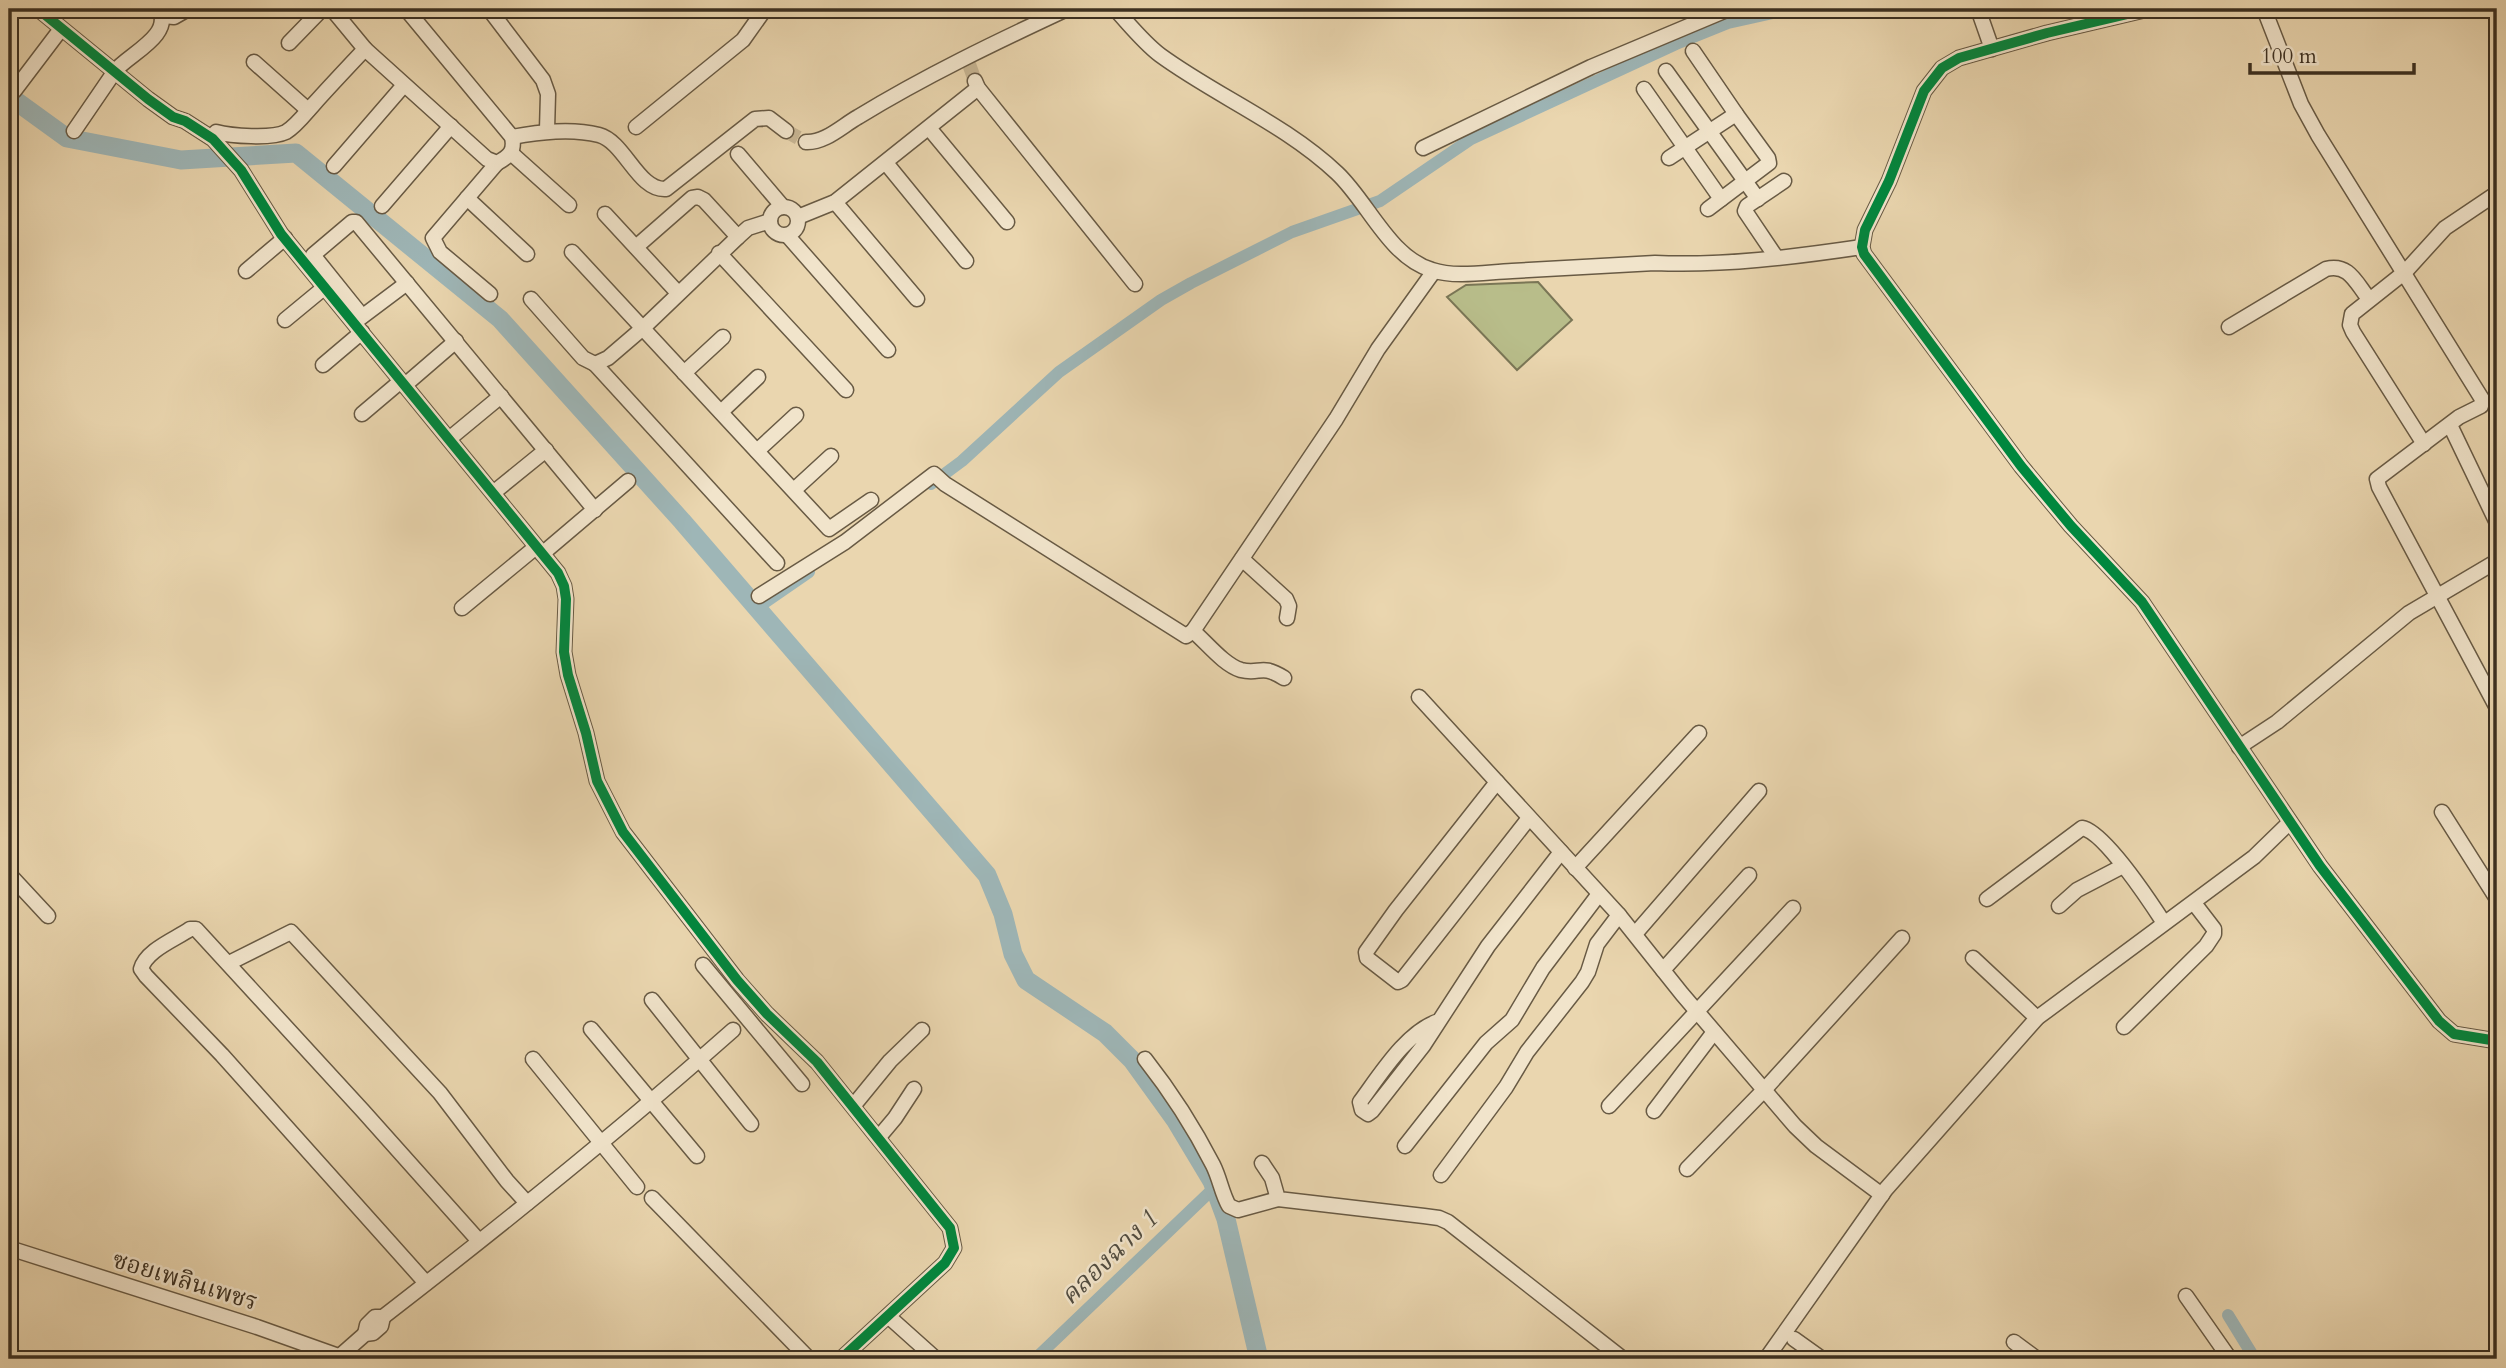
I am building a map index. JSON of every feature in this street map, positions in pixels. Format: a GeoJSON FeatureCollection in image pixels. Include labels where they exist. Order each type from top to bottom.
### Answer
{"type":"FeatureCollection","features":[{"type":"Feature","properties":{"kind":"street"},"geometry":{"type":"LineString","coordinates":[[38,9],[173,117],[215,135],[285,238],[359,324]]}},
{"type":"Feature","properties":{"kind":"street"},"geometry":{"type":"LineString","coordinates":[[74,131],[115,71],[156,36],[162,27],[161,12],[174,17],[188,9]]}},
{"type":"Feature","properties":{"kind":"street"},"geometry":{"type":"LineString","coordinates":[[289,43],[322,9]]}},
{"type":"Feature","properties":{"kind":"street"},"geometry":{"type":"LineString","coordinates":[[332,9],[365,49],[487,159],[497,163]]}},
{"type":"Feature","properties":{"kind":"street"},"geometry":{"type":"LineString","coordinates":[[406,9],[512,137],[511,153],[497,163],[433,238],[440,252],[490,294]]}},
{"type":"Feature","properties":{"kind":"street"},"geometry":{"type":"LineString","coordinates":[[489,9],[543,80],[548,94],[547,130]]}},
{"type":"Feature","properties":{"kind":"street"},"geometry":{"type":"LineString","coordinates":[[636,127],[743,40],[765,9]]}},
{"type":"Feature","properties":{"kind":"street"},"geometry":{"type":"LineString","coordinates":[[806,142],[821,140],[860,115],[1067,9]]}},
{"type":"Feature","properties":{"kind":"street"},"geometry":{"type":"LineString","coordinates":[[1115,9],[1157,53],[1328,164],[1407,257],[1434,271],[1489,272],[1680,264],[1862,247]]}},
{"type":"Feature","properties":{"kind":"street"},"geometry":{"type":"LineString","coordinates":[[1423,148],[1591,67],[1729,9]]}},
{"type":"Feature","properties":{"kind":"street"},"geometry":{"type":"LineString","coordinates":[[1978,9],[1992,49]]}},
{"type":"Feature","properties":{"kind":"street"},"geometry":{"type":"LineString","coordinates":[[2149,9],[2047,33],[1951,62],[1933,78],[1924,91],[1889,181],[1865,230],[1862,247],[1864,254],[1938,358],[2021,466],[2071,526],[2142,602],[2348,904],[2439,1021],[2454,1034],[2497,1041]]}},
{"type":"Feature","properties":{"kind":"street"},"geometry":{"type":"LineString","coordinates":[[2264,9],[2301,103],[2339,171],[2405,272],[2482,399],[2481,406],[2459,417],[2377,480],[2497,708]]}},
{"type":"Feature","properties":{"kind":"street"},"geometry":{"type":"LineString","coordinates":[[14,90],[61,29]]}},
{"type":"Feature","properties":{"kind":"street"},"geometry":{"type":"LineString","coordinates":[[215,135],[281,134],[288,130],[365,49]]}},
{"type":"Feature","properties":{"kind":"street"},"geometry":{"type":"LineString","coordinates":[[1693,51],[1769,163],[1708,209]]}},
{"type":"Feature","properties":{"kind":"street"},"geometry":{"type":"LineString","coordinates":[[254,62],[308,110]]}},
{"type":"Feature","properties":{"kind":"street"},"geometry":{"type":"LineString","coordinates":[[1666,71],[1758,198]]}},
{"type":"Feature","properties":{"kind":"street"},"geometry":{"type":"LineString","coordinates":[[798,217],[835,202],[929,128],[977,84],[1135,284]]}},
{"type":"Feature","properties":{"kind":"street"},"geometry":{"type":"LineString","coordinates":[[334,166],[404,85]]}},
{"type":"Feature","properties":{"kind":"street"},"geometry":{"type":"LineString","coordinates":[[1644,89],[1721,199]]}},
{"type":"Feature","properties":{"kind":"street"},"geometry":{"type":"LineString","coordinates":[[1669,158],[1736,114]]}},
{"type":"Feature","properties":{"kind":"street"},"geometry":{"type":"LineString","coordinates":[[512,137],[547,130],[602,136],[617,148],[653,187],[666,189],[755,119],[769,118],[786,131]]}},
{"type":"Feature","properties":{"kind":"street"},"geometry":{"type":"LineString","coordinates":[[382,206],[450,126]]}},
{"type":"Feature","properties":{"kind":"street"},"geometry":{"type":"LineString","coordinates":[[929,128],[1007,222]]}},
{"type":"Feature","properties":{"kind":"street"},"geometry":{"type":"LineString","coordinates":[[511,153],[569,205]]}},
{"type":"Feature","properties":{"kind":"street"},"geometry":{"type":"LineString","coordinates":[[738,155],[783,207],[794,210],[798,225],[794,232],[787,235],[772,229],[770,221],[772,213],[783,207]]}},
{"type":"Feature","properties":{"kind":"street"},"geometry":{"type":"LineString","coordinates":[[886,163],[966,261]]}},
{"type":"Feature","properties":{"kind":"street"},"geometry":{"type":"LineString","coordinates":[[1776,257],[1745,211],[1747,206],[1784,181]]}},
{"type":"Feature","properties":{"kind":"street"},"geometry":{"type":"LineString","coordinates":[[2424,444],[2353,332],[2350,325],[2351,314],[2405,272],[2445,228],[2497,193]]}},
{"type":"Feature","properties":{"kind":"street"},"geometry":{"type":"LineString","coordinates":[[636,247],[692,198],[698,197],[704,200],[738,237]]}},
{"type":"Feature","properties":{"kind":"street"},"geometry":{"type":"LineString","coordinates":[[467,198],[527,254]]}},
{"type":"Feature","properties":{"kind":"street"},"geometry":{"type":"LineString","coordinates":[[835,202],[917,299]]}},
{"type":"Feature","properties":{"kind":"street"},"geometry":{"type":"LineString","coordinates":[[605,214],[678,293]]}},
{"type":"Feature","properties":{"kind":"street"},"geometry":{"type":"LineString","coordinates":[[595,364],[608,358],[643,328],[748,228],[770,221]]}},
{"type":"Feature","properties":{"kind":"street"},"geometry":{"type":"LineString","coordinates":[[596,510],[356,222],[352,222],[313,255],[403,383],[558,573],[564,586],[564,652],[597,781],[624,832],[696,929],[761,1006],[817,1062],[854,1105],[943,1217],[954,1239],[951,1256],[945,1263],[841,1359]]}},
{"type":"Feature","properties":{"kind":"street"},"geometry":{"type":"LineString","coordinates":[[787,235],[888,350]]}},
{"type":"Feature","properties":{"kind":"street"},"geometry":{"type":"LineString","coordinates":[[246,271],[285,238]]}},
{"type":"Feature","properties":{"kind":"street"},"geometry":{"type":"LineString","coordinates":[[572,252],[830,529],[871,500]]}},
{"type":"Feature","properties":{"kind":"street"},"geometry":{"type":"LineString","coordinates":[[719,253],[846,390]]}},
{"type":"Feature","properties":{"kind":"street"},"geometry":{"type":"LineString","coordinates":[[2229,327],[2326,269],[2337,266],[2346,270],[2369,299]]}},
{"type":"Feature","properties":{"kind":"street"},"geometry":{"type":"LineString","coordinates":[[759,596],[845,542],[934,474],[1186,636],[1193,631],[1242,559],[1336,419],[1378,349],[1434,271]]}},
{"type":"Feature","properties":{"kind":"street"},"geometry":{"type":"LineString","coordinates":[[323,365],[359,324],[407,283]]}},
{"type":"Feature","properties":{"kind":"street"},"geometry":{"type":"LineString","coordinates":[[285,320],[325,287]]}},
{"type":"Feature","properties":{"kind":"street"},"geometry":{"type":"LineString","coordinates":[[531,299],[583,358],[595,364],[777,563]]}},
{"type":"Feature","properties":{"kind":"street"},"geometry":{"type":"LineString","coordinates":[[684,373],[723,337]]}},
{"type":"Feature","properties":{"kind":"street"},"geometry":{"type":"LineString","coordinates":[[362,414],[456,341]]}},
{"type":"Feature","properties":{"kind":"street"},"geometry":{"type":"LineString","coordinates":[[721,412],[758,377]]}},
{"type":"Feature","properties":{"kind":"street"},"geometry":{"type":"LineString","coordinates":[[449,439],[501,396]]}},
{"type":"Feature","properties":{"kind":"street"},"geometry":{"type":"LineString","coordinates":[[757,450],[796,415]]}},
{"type":"Feature","properties":{"kind":"street"},"geometry":{"type":"LineString","coordinates":[[2450,425],[2497,523]]}},
{"type":"Feature","properties":{"kind":"street"},"geometry":{"type":"LineString","coordinates":[[493,493],[546,450]]}},
{"type":"Feature","properties":{"kind":"street"},"geometry":{"type":"LineString","coordinates":[[794,491],[831,456]]}},
{"type":"Feature","properties":{"kind":"street"},"geometry":{"type":"LineString","coordinates":[[461,608],[596,510],[628,481]]}},
{"type":"Feature","properties":{"kind":"street"},"geometry":{"type":"LineString","coordinates":[[1242,559],[1286,599],[1289,606],[1287,618]]}},
{"type":"Feature","properties":{"kind":"street"},"geometry":{"type":"LineString","coordinates":[[2239,747],[2277,722],[2394,624],[2497,561]]}},
{"type":"Feature","properties":{"kind":"street"},"geometry":{"type":"LineString","coordinates":[[1193,631],[1233,667],[1244,671],[1270,670],[1284,678]]}},
{"type":"Feature","properties":{"kind":"street"},"geometry":{"type":"LineString","coordinates":[[1419,697],[1619,915],[1697,1012],[1809,1140],[1882,1195]]}},
{"type":"Feature","properties":{"kind":"street"},"geometry":{"type":"LineString","coordinates":[[1576,867],[1699,733]]}},
{"type":"Feature","properties":{"kind":"street"},"geometry":{"type":"LineString","coordinates":[[1497,782],[1396,910],[1366,952],[1367,958],[1398,982],[1402,980],[1529,818]]}},
{"type":"Feature","properties":{"kind":"street"},"geometry":{"type":"LineString","coordinates":[[1635,934],[1759,791]]}},
{"type":"Feature","properties":{"kind":"street"},"geometry":{"type":"LineString","coordinates":[[2442,812],[2497,899]]}},
{"type":"Feature","properties":{"kind":"street"},"geometry":{"type":"LineString","coordinates":[[1766,1359],[1882,1195],[2033,1022],[2254,857],[2290,822]]}},
{"type":"Feature","properties":{"kind":"street"},"geometry":{"type":"LineString","coordinates":[[1987,899],[2082,828],[2094,834],[2123,866],[2164,923]]}},
{"type":"Feature","properties":{"kind":"street"},"geometry":{"type":"LineString","coordinates":[[1439,1021],[1420,1029],[1410,1039],[1360,1102],[1362,1110],[1368,1114],[1372,1111],[1439,1021],[1488,946],[1561,852]]}},
{"type":"Feature","properties":{"kind":"street"},"geometry":{"type":"LineString","coordinates":[[2059,905],[2077,890],[2123,866]]}},
{"type":"Feature","properties":{"kind":"street"},"geometry":{"type":"LineString","coordinates":[[9,874],[48,916]]}},
{"type":"Feature","properties":{"kind":"street"},"geometry":{"type":"LineString","coordinates":[[1663,970],[1749,875]]}},
{"type":"Feature","properties":{"kind":"street"},"geometry":{"type":"LineString","coordinates":[[1405,1146],[1486,1043],[1512,1020],[1543,968],[1599,894]]}},
{"type":"Feature","properties":{"kind":"street"},"geometry":{"type":"LineString","coordinates":[[2124,1027],[2206,946],[2214,934],[2214,929],[2194,903]]}},
{"type":"Feature","properties":{"kind":"street"},"geometry":{"type":"LineString","coordinates":[[1609,1106],[1793,908]]}},
{"type":"Feature","properties":{"kind":"street"},"geometry":{"type":"LineString","coordinates":[[1441,1175],[1506,1087],[1527,1052],[1582,982],[1597,944],[1619,915]]}},
{"type":"Feature","properties":{"kind":"street"},"geometry":{"type":"LineString","coordinates":[[426,1283],[300,1141],[146,976],[141,968],[142,963],[151,954],[190,929],[196,929],[479,1241]]}},
{"type":"Feature","properties":{"kind":"street"},"geometry":{"type":"LineString","coordinates":[[229,963],[291,932],[439,1093],[499,1172],[527,1203]]}},
{"type":"Feature","properties":{"kind":"street"},"geometry":{"type":"LineString","coordinates":[[1687,1169],[1765,1089],[1902,938]]}},
{"type":"Feature","properties":{"kind":"street"},"geometry":{"type":"LineString","coordinates":[[1973,958],[2033,1022]]}},
{"type":"Feature","properties":{"kind":"street"},"geometry":{"type":"LineString","coordinates":[[703,965],[802,1084]]}},
{"type":"Feature","properties":{"kind":"street"},"geometry":{"type":"LineString","coordinates":[[652,1000],[751,1124]]}},
{"type":"Feature","properties":{"kind":"street"},"geometry":{"type":"LineString","coordinates":[[746,1019],[761,1006]]}},
{"type":"Feature","properties":{"kind":"street"},"geometry":{"type":"LineString","coordinates":[[591,1029],[696,1156]]}},
{"type":"Feature","properties":{"kind":"street"},"geometry":{"type":"LineString","coordinates":[[343,1358],[365,1334],[373,1333],[382,1326],[383,1317],[601,1143],[733,1030]]}},
{"type":"Feature","properties":{"kind":"street"},"geometry":{"type":"LineString","coordinates":[[854,1105],[890,1061],[922,1030]]}},
{"type":"Feature","properties":{"kind":"street"},"geometry":{"type":"LineString","coordinates":[[1654,1111],[1714,1031]]}},
{"type":"Feature","properties":{"kind":"street"},"geometry":{"type":"LineString","coordinates":[[533,1059],[637,1187]]}},
{"type":"Feature","properties":{"kind":"street"},"geometry":{"type":"LineString","coordinates":[[1145,1059],[1195,1132],[1232,1209],[1278,1199],[1439,1218],[1448,1222],[1550,1305],[1623,1359]]}},
{"type":"Feature","properties":{"kind":"street"},"geometry":{"type":"LineString","coordinates":[[879,1137],[914,1089]]}},
{"type":"Feature","properties":{"kind":"street"},"geometry":{"type":"LineString","coordinates":[[1262,1164],[1272,1178],[1278,1199]]}},
{"type":"Feature","properties":{"kind":"street"},"geometry":{"type":"LineString","coordinates":[[652,1198],[809,1359]]}},
{"type":"Feature","properties":{"kind":"street","name":"ซอยเพลินเพชร"},"geometry":{"type":"LineString","coordinates":[[9,1248],[343,1358]]}},
{"type":"Feature","properties":{"kind":"street"},"geometry":{"type":"LineString","coordinates":[[2186,1296],[2230,1359]]}},
{"type":"Feature","properties":{"kind":"street"},"geometry":{"type":"LineString","coordinates":[[888,1316],[936,1359]]}},
{"type":"Feature","properties":{"kind":"street"},"geometry":{"type":"LineString","coordinates":[[1794,1339],[1822,1359]]}},
{"type":"Feature","properties":{"kind":"street"},"geometry":{"type":"LineString","coordinates":[[2014,1342],[2037,1359]]}},
{"type":"Feature","properties":{"kind":"green space"},"geometry":{"type":"Polygon","coordinates":[[[1538,282],[1572,320],[1517,370],[1447,297],[1466,285],[1538,282]]]}},
{"type":"Feature","properties":{"kind":"waterway"},"geometry":{"type":"LineString","coordinates":[[931,484],[962,461],[1059,372],[1161,300],[1191,283],[1292,232],[1380,201],[1471,139],[1676,44],[1728,23],[1790,9]]}},
{"type":"Feature","properties":{"kind":"waterway"},"geometry":{"type":"LineString","coordinates":[[9,96],[67,138],[181,160],[296,153],[500,319],[682,521],[987,875],[1003,914],[1013,954],[1026,980],[1105,1033],[1132,1060],[1176,1121],[1212,1181],[1226,1219],[1259,1359]]}},
{"type":"Feature","properties":{"kind":"waterway"},"geometry":{"type":"LineString","coordinates":[[757,608],[809,572]]}},
{"type":"Feature","properties":{"kind":"waterway","name":"คลองฉาง 1"},"geometry":{"type":"LineString","coordinates":[[1035,1359],[1214,1188]]}},
{"type":"Feature","properties":{"kind":"waterway"},"geometry":{"type":"LineString","coordinates":[[2228,1315],[2255,1359]]}},
{"type":"Feature","properties":{"kind":"tunnel"},"geometry":{"type":"LineString","coordinates":[[969,64],[975,81]]}},
{"type":"Feature","properties":{"kind":"tunnel"},"geometry":{"type":"LineString","coordinates":[[786,131],[806,142]]}},
{"type":"Feature","properties":{"kind":"cycle path"},"geometry":{"type":"LineString","coordinates":[[38,9],[148,99],[173,117],[185,121],[213,139],[241,170],[281,234],[558,573],[566,599],[564,652],[568,675],[597,781],[623,832],[737,980],[767,1014],[817,1062],[950,1228],[954,1248],[945,1263],[841,1359]]}},
{"type":"Feature","properties":{"kind":"cycle path"},"geometry":{"type":"LineString","coordinates":[[2149,9],[2047,33],[1959,58],[1942,68],[1924,91],[1889,181],[1865,230],[1862,247],[1864,254],[2021,466],[2071,526],[2142,602],[2320,866],[2439,1021],[2454,1034],[2497,1041]]}}]}
